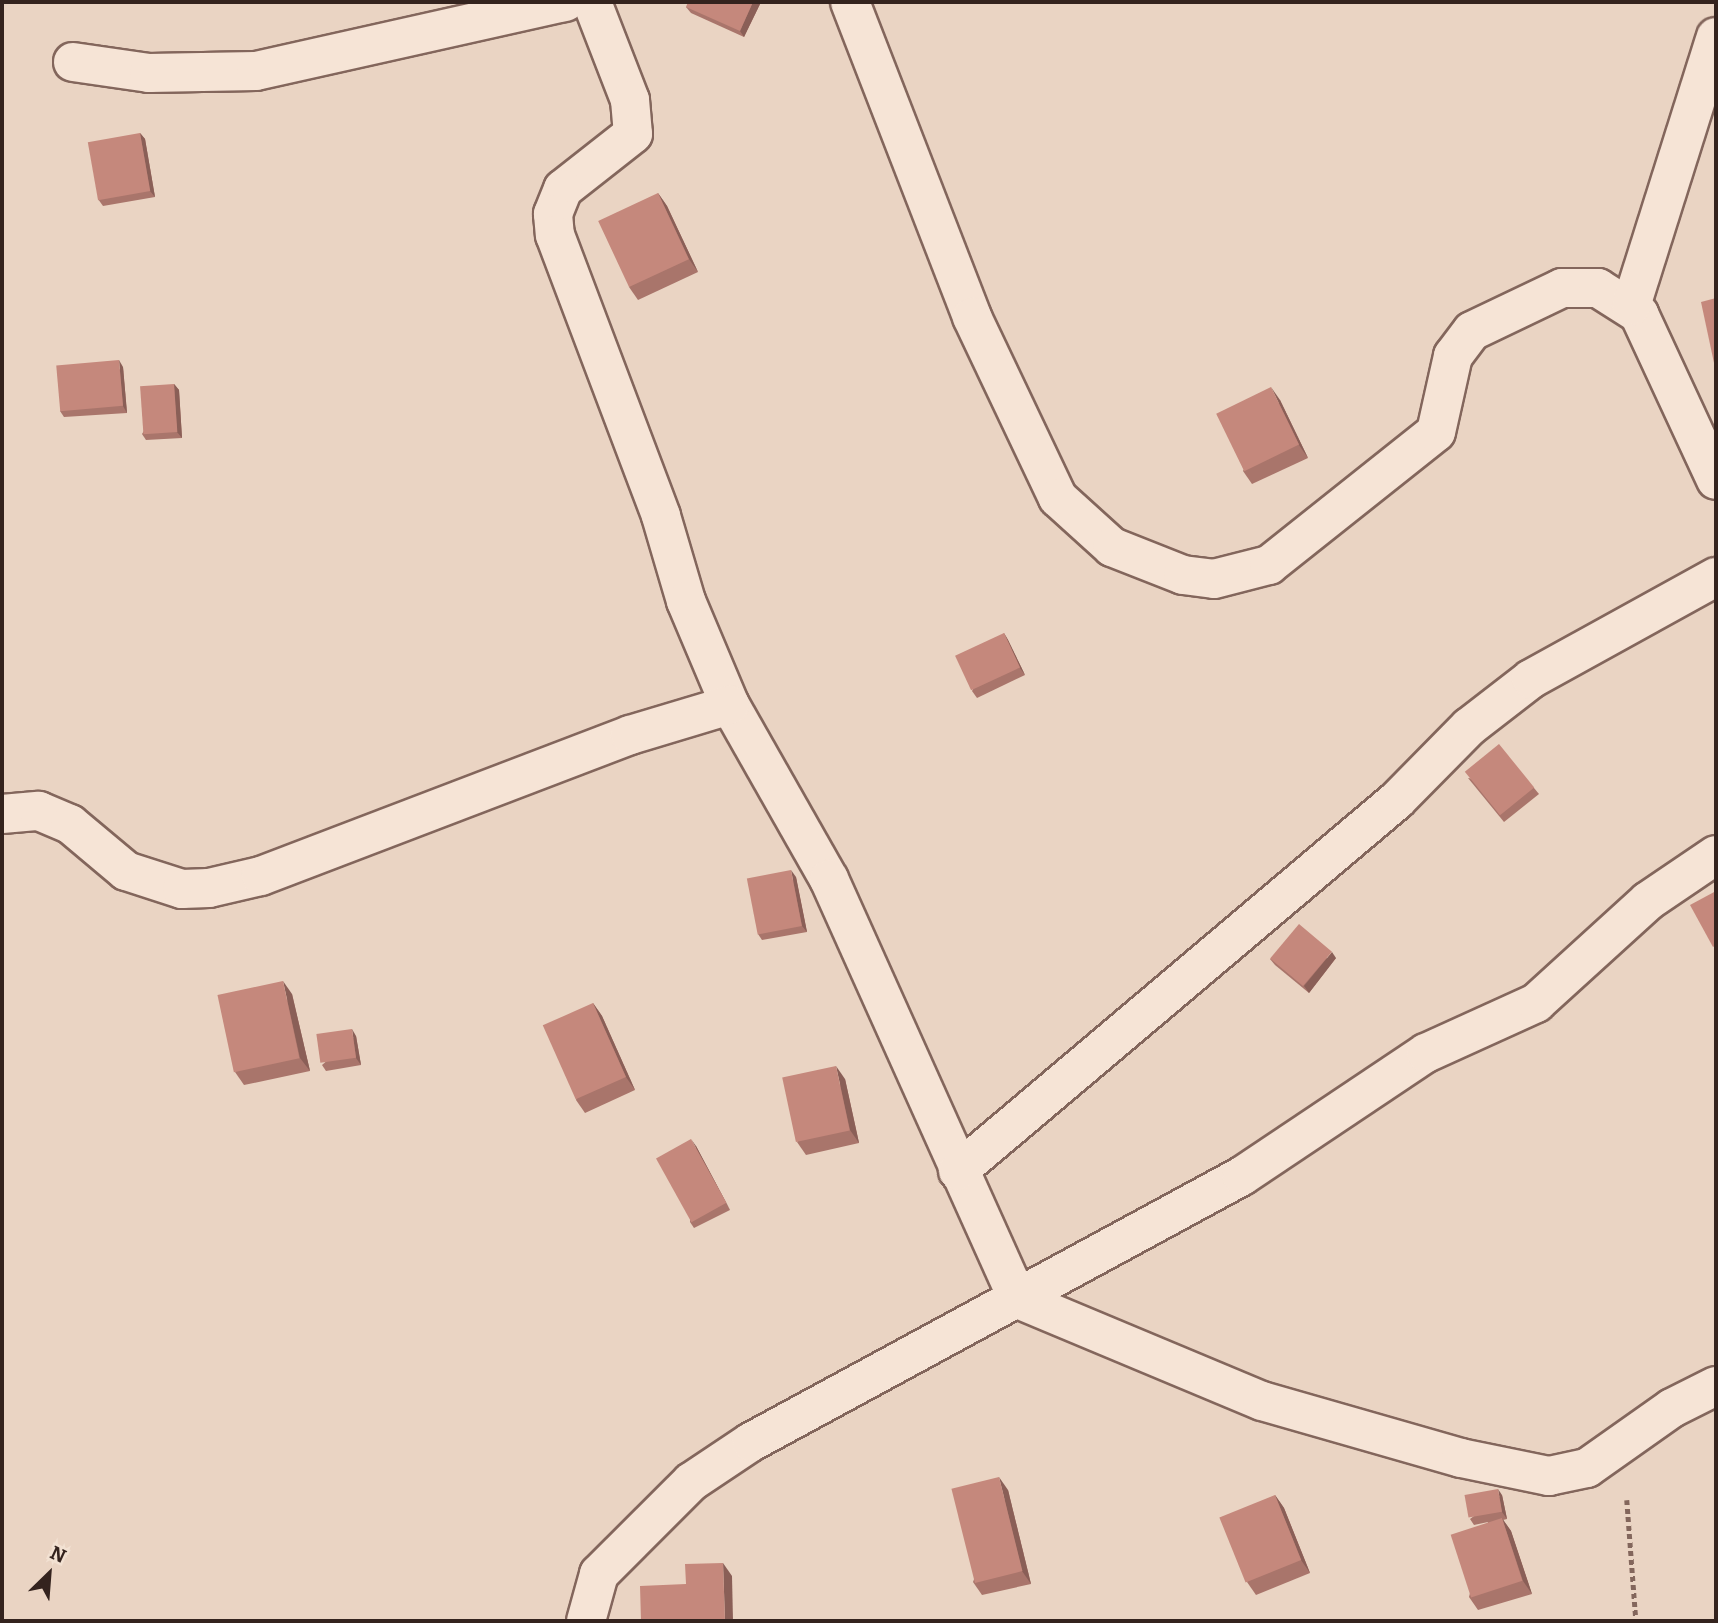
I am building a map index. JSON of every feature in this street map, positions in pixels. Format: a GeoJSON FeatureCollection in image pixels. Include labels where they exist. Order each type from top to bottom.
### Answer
{"type":"FeatureCollection","features":[{"type":"Feature","properties":{"kind":"street"},"geometry":{"type":"LineString","coordinates":[[73,62],[149,74],[256,71],[565,2]]}},
{"type":"Feature","properties":{"kind":"street"},"geometry":{"type":"LineString","coordinates":[[592,2],[630,100],[633,134],[563,189],[552,224],[661,516],[686,601],[730,705],[829,879],[958,1171],[1018,1299],[1262,1401],[1461,1458],[1569,1476],[1623,1447],[1672,1408],[1716,1386]]}},
{"type":"Feature","properties":{"kind":"street"},"geometry":{"type":"LineString","coordinates":[[850,2],[972,317],[1058,498],[1085,528],[1145,562],[1214,579],[1269,565],[1436,432],[1453,356],[1472,331],[1562,288],[1598,288],[1631,306],[1716,480]]}},
{"type":"Feature","properties":{"kind":"street"},"geometry":{"type":"LineString","coordinates":[[1631,306],[1716,37]]}},
{"type":"Feature","properties":{"kind":"street"},"geometry":{"type":"LineString","coordinates":[[958,1171],[1397,800],[1469,727],[1531,680],[1716,577]]}},
{"type":"Feature","properties":{"kind":"street"},"geometry":{"type":"LineString","coordinates":[[2,814],[39,811],[70,824],[126,871],[182,889],[209,888],[261,876],[630,735],[730,705]]}},
{"type":"Feature","properties":{"kind":"street"},"geometry":{"type":"LineString","coordinates":[[586,1621],[599,1574],[691,1482],[751,1442],[1242,1176],[1426,1053],[1536,1003],[1648,901],[1716,855]]}},
{"type":"Feature","properties":{"kind":"path"},"geometry":{"type":"LineString","coordinates":[[1623,1447],[1636,1621]]}},
{"type":"Feature","properties":{"kind":"building"},"geometry":{"type":"Polygon","coordinates":[[[688,2],[753,2],[740,31],[686,7],[688,2]]]}},
{"type":"Feature","properties":{"kind":"building"},"geometry":{"type":"Polygon","coordinates":[[[140,133],[150,191],[98,200],[88,142],[140,133]]]}},
{"type":"Feature","properties":{"kind":"building"},"geometry":{"type":"Polygon","coordinates":[[[658,193],[689,259],[629,287],[598,221],[658,193]]]}},
{"type":"Feature","properties":{"kind":"building"},"geometry":{"type":"Polygon","coordinates":[[[1716,298],[1716,363],[1714,363],[1701,302],[1716,298]]]}},
{"type":"Feature","properties":{"kind":"building"},"geometry":{"type":"Polygon","coordinates":[[[119,360],[123,406],[60,411],[56,365],[119,360]]]}},
{"type":"Feature","properties":{"kind":"building"},"geometry":{"type":"Polygon","coordinates":[[[174,384],[177,432],[143,434],[140,386],[174,384]]]}},
{"type":"Feature","properties":{"kind":"building"},"geometry":{"type":"Polygon","coordinates":[[[1271,387],[1299,445],[1244,471],[1216,414],[1271,387]]]}},
{"type":"Feature","properties":{"kind":"building"},"geometry":{"type":"Polygon","coordinates":[[[1004,633],[1020,667],[971,690],[955,656],[1004,633]]]}},
{"type":"Feature","properties":{"kind":"building"},"geometry":{"type":"Polygon","coordinates":[[[1499,744],[1534,788],[1500,815],[1465,772],[1499,744]]]}},
{"type":"Feature","properties":{"kind":"building"},"geometry":{"type":"Polygon","coordinates":[[[791,870],[802,926],[758,935],[747,879],[791,870]]]}},
{"type":"Feature","properties":{"kind":"building"},"geometry":{"type":"Polygon","coordinates":[[[1716,891],[1716,945],[1713,947],[1690,905],[1716,891]]]}},
{"type":"Feature","properties":{"kind":"building"},"geometry":{"type":"Polygon","coordinates":[[[1299,924],[1332,952],[1303,986],[1270,958],[1299,924]]]}},
{"type":"Feature","properties":{"kind":"building"},"geometry":{"type":"Polygon","coordinates":[[[283,981],[299,1058],[234,1072],[217,995],[283,981]]]}},
{"type":"Feature","properties":{"kind":"building"},"geometry":{"type":"Polygon","coordinates":[[[593,1003],[626,1077],[576,1099],[543,1025],[593,1003]]]}},
{"type":"Feature","properties":{"kind":"building"},"geometry":{"type":"Polygon","coordinates":[[[352,1029],[356,1058],[320,1063],[316,1034],[352,1029]]]}},
{"type":"Feature","properties":{"kind":"building"},"geometry":{"type":"Polygon","coordinates":[[[836,1066],[850,1131],[796,1142],[782,1077],[836,1066]]]}},
{"type":"Feature","properties":{"kind":"building"},"geometry":{"type":"Polygon","coordinates":[[[691,1139],[726,1203],[691,1222],[656,1158],[691,1139]]]}},
{"type":"Feature","properties":{"kind":"building"},"geometry":{"type":"Polygon","coordinates":[[[999,1477],[1022,1571],[975,1583],[951,1489],[999,1477]]]}},
{"type":"Feature","properties":{"kind":"building"},"geometry":{"type":"Polygon","coordinates":[[[1498,1489],[1502,1512],[1469,1518],[1465,1495],[1498,1489]]]}},
{"type":"Feature","properties":{"kind":"building"},"geometry":{"type":"Polygon","coordinates":[[[1275,1495],[1301,1560],[1246,1582],[1219,1517],[1275,1495]]]}},
{"type":"Feature","properties":{"kind":"building"},"geometry":{"type":"Polygon","coordinates":[[[1502,1518],[1522,1581],[1471,1597],[1451,1535],[1502,1518]]]}},
{"type":"Feature","properties":{"kind":"building"},"geometry":{"type":"Polygon","coordinates":[[[723,1563],[725,1621],[641,1621],[640,1586],[686,1584],[685,1564],[723,1563]]]}}]}
